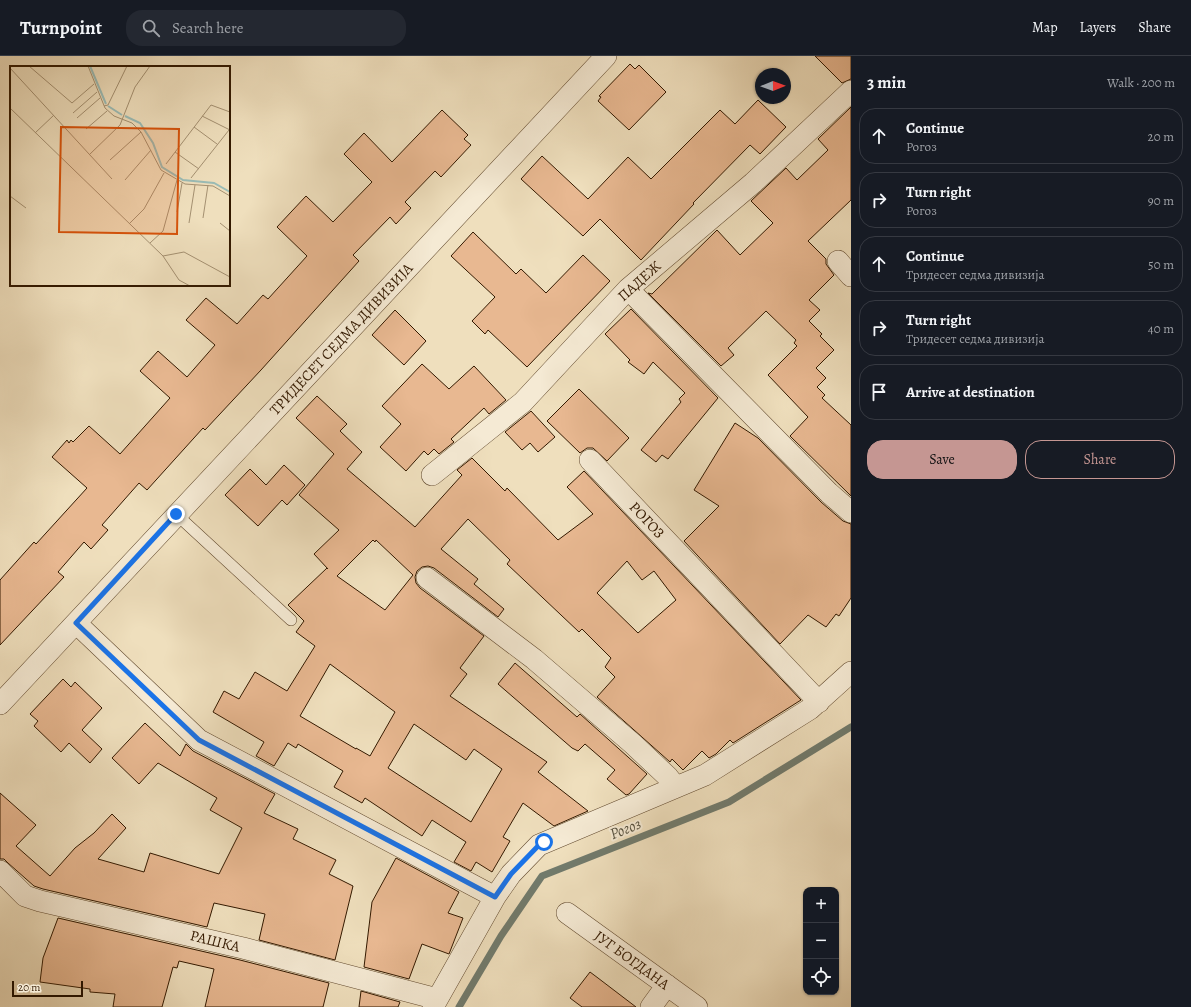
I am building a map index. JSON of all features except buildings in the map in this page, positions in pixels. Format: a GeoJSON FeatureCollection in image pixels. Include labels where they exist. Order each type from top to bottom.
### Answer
{"type":"FeatureCollection","features":[{"type":"Feature","properties":{"kind":"street","name":"ТРИДЕСЕТ СЕДМА ДИВИЗИЈА"},"geometry":{"type":"LineString","coordinates":[[0,704],[176,514],[606,56]]}},
{"type":"Feature","properties":{"kind":"street","name":"ПАДЕЖ"},"geometry":{"type":"LineString","coordinates":[[432,475],[523,402],[628,289],[753,183],[851,91]]}},
{"type":"Feature","properties":{"kind":"street"},"geometry":{"type":"LineString","coordinates":[[628,289],[829,493],[851,512]]}},
{"type":"Feature","properties":{"kind":"street","name":"РОГОЗ"},"geometry":{"type":"LineString","coordinates":[[590,460],[819,702]]}},
{"type":"Feature","properties":{"kind":"street"},"geometry":{"type":"LineString","coordinates":[[427,578],[534,658],[633,744],[668,776],[676,787]]}},
{"type":"Feature","properties":{"kind":"street"},"geometry":{"type":"LineString","coordinates":[[76,623],[199,740],[495,897]]}},
{"type":"Feature","properties":{"kind":"street"},"geometry":{"type":"LineString","coordinates":[[435,1003],[495,897],[511,874],[539,845],[705,775],[819,702],[851,672]]}},
{"type":"Feature","properties":{"kind":"street","name":"РАШКА"},"geometry":{"type":"LineString","coordinates":[[0,871],[26,896],[40,901],[243,948],[435,1003]]}},
{"type":"Feature","properties":{"kind":"street","name":"ЈУГ БОГДАНА"},"geometry":{"type":"LineString","coordinates":[[567,913],[697,1007]]}},
{"type":"Feature","properties":{"kind":"street"},"geometry":{"type":"LineString","coordinates":[[651,1007],[667,985]]}},
{"type":"Feature","properties":{"kind":"lane"},"geometry":{"type":"LineString","coordinates":[[176,514],[291,620]]}},
{"type":"Feature","properties":{"kind":"waterway","name":"Рогоз"},"geometry":{"type":"LineString","coordinates":[[459,1007],[501,936],[542,876],[729,802],[851,727]]}},
{"type":"Feature","properties":{"kind":"route"},"geometry":{"type":"LineString","coordinates":[[176,514],[76,623],[199,740],[495,897],[511,874],[539,845],[544,842]]}}]}
